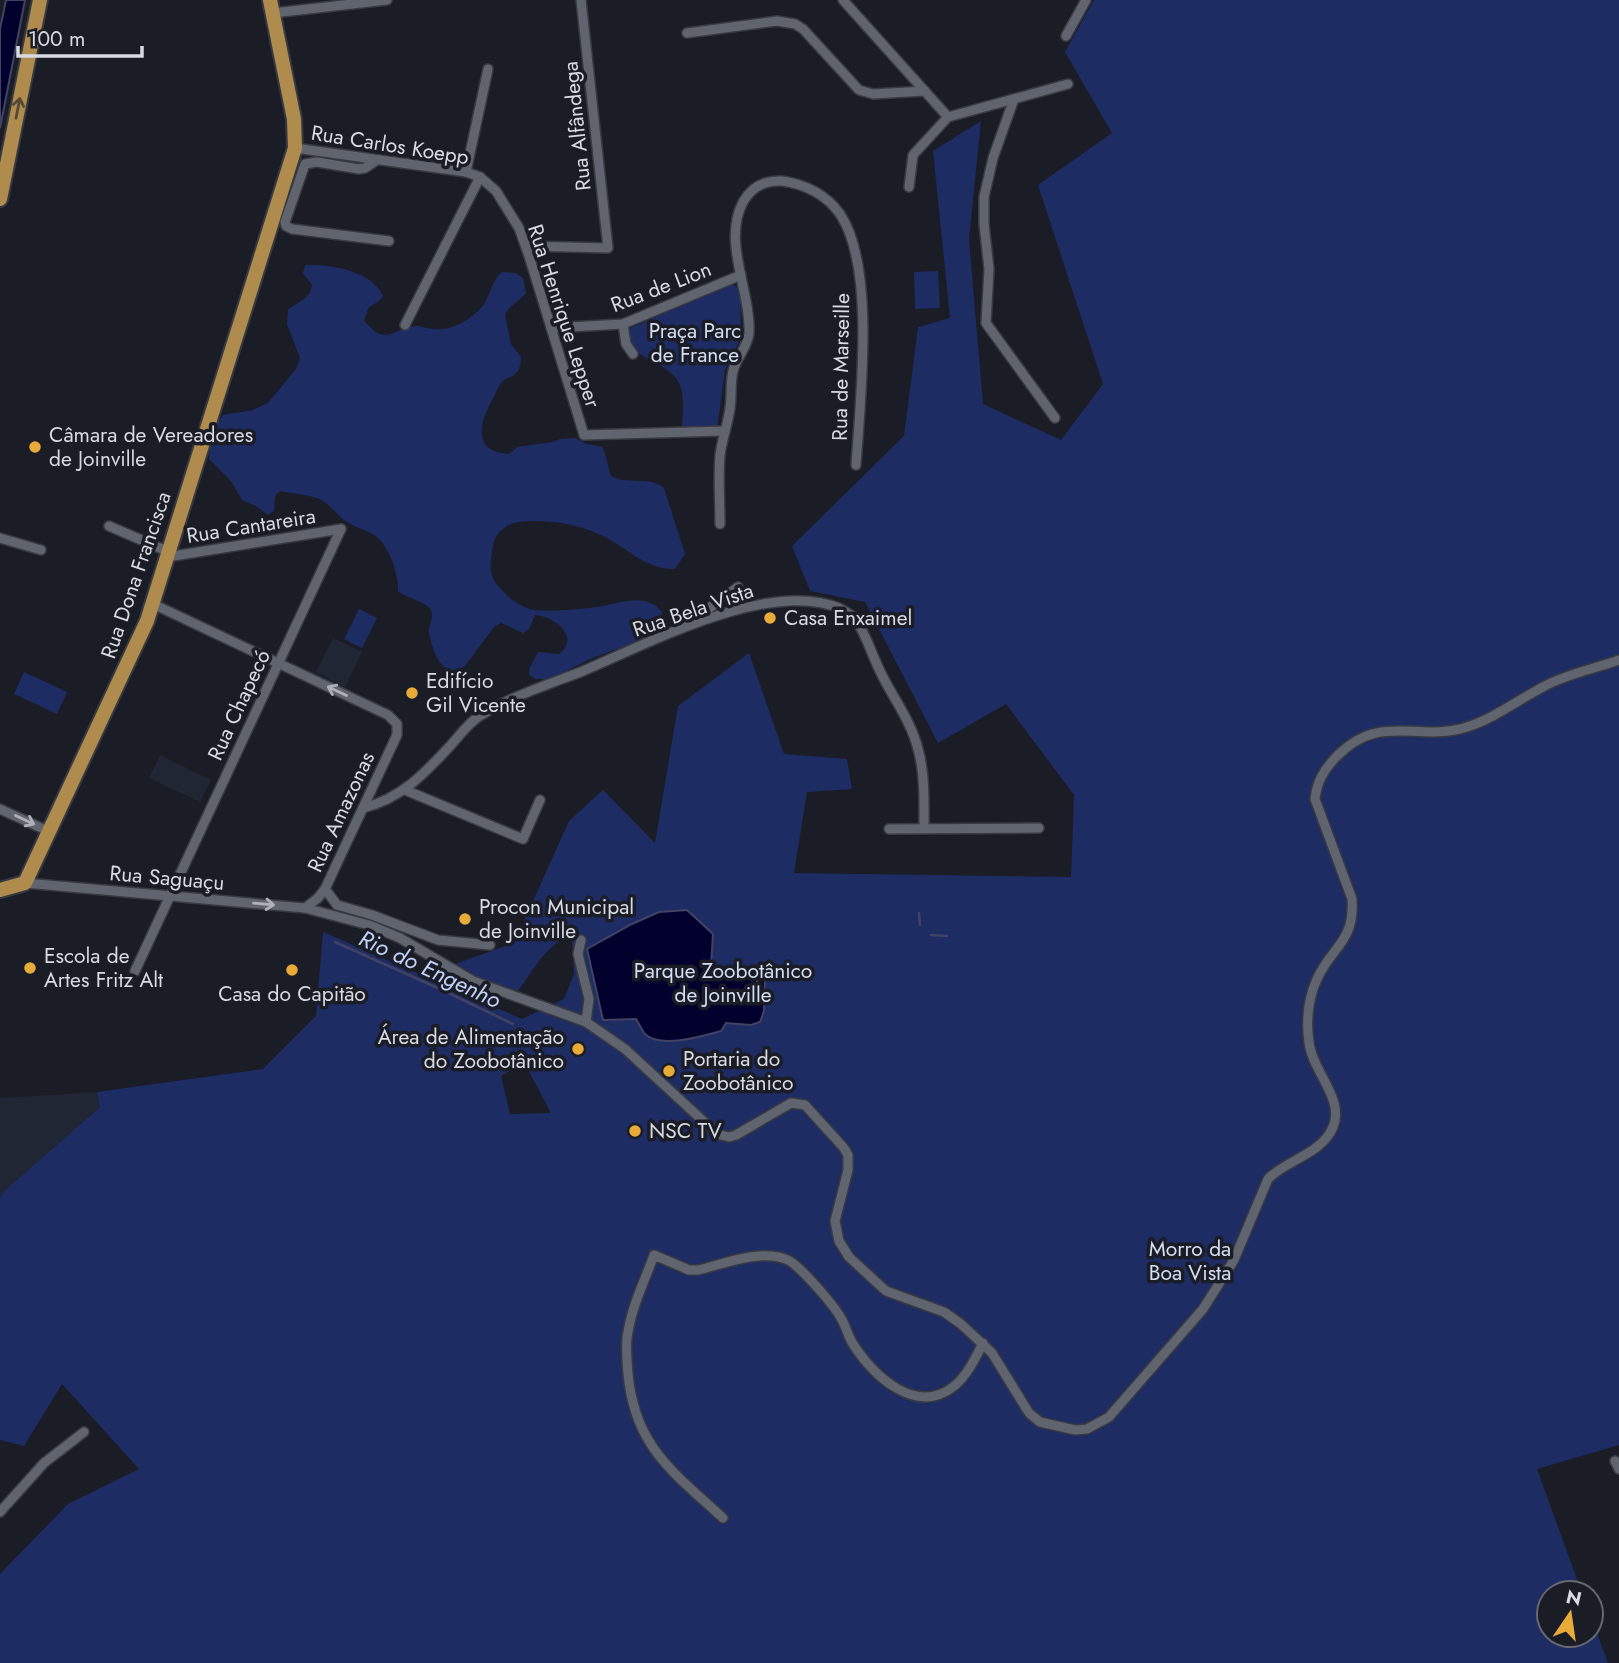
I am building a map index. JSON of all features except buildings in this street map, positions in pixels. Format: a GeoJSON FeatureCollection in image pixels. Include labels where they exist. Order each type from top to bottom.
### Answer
{"type":"FeatureCollection","features":[{"type":"Feature","properties":{"kind":"main road"},"geometry":{"type":"LineString","coordinates":[[0,199],[40,0]]}},
{"type":"Feature","properties":{"kind":"main road","name":"Rua Dona Francisca"},"geometry":{"type":"LineString","coordinates":[[25,883],[122,679],[153,604],[295,148],[294,119],[271,7]]}},
{"type":"Feature","properties":{"kind":"main road"},"geometry":{"type":"LineString","coordinates":[[0,890],[25,883]]}},
{"type":"Feature","properties":{"kind":"street"},"geometry":{"type":"LineString","coordinates":[[271,7],[387,0]]}},
{"type":"Feature","properties":{"kind":"street","name":"Rua Alfândega"},"geometry":{"type":"LineString","coordinates":[[526,246],[608,248],[581,0]]}},
{"type":"Feature","properties":{"kind":"street"},"geometry":{"type":"LineString","coordinates":[[843,0],[948,117]]}},
{"type":"Feature","properties":{"kind":"street"},"geometry":{"type":"LineString","coordinates":[[1066,36],[1086,0]]}},
{"type":"Feature","properties":{"kind":"street"},"geometry":{"type":"LineString","coordinates":[[687,33],[777,21],[788,22],[803,29],[859,90],[873,94],[925,91]]}},
{"type":"Feature","properties":{"kind":"street"},"geometry":{"type":"LineString","coordinates":[[466,172],[488,69]]}},
{"type":"Feature","properties":{"kind":"street"},"geometry":{"type":"LineString","coordinates":[[909,187],[913,155],[948,117],[1068,84]]}},
{"type":"Feature","properties":{"kind":"street"},"geometry":{"type":"LineString","coordinates":[[1014,99],[993,158],[984,197],[989,269],[986,323],[1055,418]]}},
{"type":"Feature","properties":{"kind":"street","name":"Rua Carlos Koepp"},"geometry":{"type":"LineString","coordinates":[[295,148],[466,172],[480,177]]}},
{"type":"Feature","properties":{"kind":"street"},"geometry":{"type":"LineString","coordinates":[[377,160],[359,169],[317,162],[305,164],[285,222],[286,226],[292,229],[389,242]]}},
{"type":"Feature","properties":{"kind":"street"},"geometry":{"type":"LineString","coordinates":[[405,325],[480,177]]}},
{"type":"Feature","properties":{"kind":"street","name":"Rua Henrique Lepper"},"geometry":{"type":"LineString","coordinates":[[480,177],[503,201],[526,246],[584,435],[725,431]]}},
{"type":"Feature","properties":{"kind":"street","name":"Rua de Marseille"},"geometry":{"type":"LineString","coordinates":[[720,524],[719,470],[733,371],[749,336],[736,237],[738,217],[745,199],[759,185],[774,181],[799,185],[821,195],[840,213],[854,244],[862,308],[856,465]]}},
{"type":"Feature","properties":{"kind":"street","name":"Rua de Lion"},"geometry":{"type":"LineString","coordinates":[[551,328],[623,324],[741,275]]}},
{"type":"Feature","properties":{"kind":"street"},"geometry":{"type":"LineString","coordinates":[[623,324],[626,344],[633,354]]}},
{"type":"Feature","properties":{"kind":"street"},"geometry":{"type":"LineString","coordinates":[[110,526],[168,555]]}},
{"type":"Feature","properties":{"kind":"street","name":"Rua Cantareira"},"geometry":{"type":"LineString","coordinates":[[168,555],[341,529]]}},
{"type":"Feature","properties":{"kind":"street","name":"Rua Chapecó"},"geometry":{"type":"LineString","coordinates":[[135,971],[341,529]]}},
{"type":"Feature","properties":{"kind":"street"},"geometry":{"type":"LineString","coordinates":[[0,538],[41,550]]}},
{"type":"Feature","properties":{"kind":"street"},"geometry":{"type":"LineString","coordinates":[[679,630],[738,587]]}},
{"type":"Feature","properties":{"kind":"street","name":"Rua Bela Vista"},"geometry":{"type":"LineString","coordinates":[[363,807],[389,800],[405,790],[484,713],[679,630],[739,609],[779,601],[824,603],[854,617],[905,717],[918,749],[924,793],[924,827]]}},
{"type":"Feature","properties":{"kind":"street"},"geometry":{"type":"LineString","coordinates":[[153,604],[278,663]]}},
{"type":"Feature","properties":{"kind":"street"},"geometry":{"type":"LineString","coordinates":[[723,1518],[673,1472],[650,1445],[639,1426],[630,1389],[627,1334],[654,1255],[689,1270],[757,1257],[773,1256],[787,1260],[800,1269],[841,1317],[851,1342],[865,1361],[889,1383],[912,1396],[925,1399],[953,1387],[963,1377],[983,1343],[997,1360],[1021,1403],[1040,1422],[1061,1428],[1087,1429],[1109,1417],[1217,1290],[1234,1260],[1268,1179],[1277,1170],[1314,1149],[1332,1130],[1336,1119],[1333,1099],[1311,1056],[1308,1024],[1310,1000],[1317,979],[1351,928],[1353,915],[1352,899],[1315,799],[1317,787],[1326,768],[1348,746],[1375,732],[1445,732],[1467,727],[1501,712],[1544,686],[1619,660]]}},
{"type":"Feature","properties":{"kind":"street","name":"Rua Amazonas"},"geometry":{"type":"LineString","coordinates":[[278,663],[388,715],[397,724],[397,735],[325,889],[305,908]]}},
{"type":"Feature","properties":{"kind":"street"},"geometry":{"type":"LineString","coordinates":[[405,790],[523,839],[540,800]]}},
{"type":"Feature","properties":{"kind":"street"},"geometry":{"type":"LineString","coordinates":[[0,809],[50,832]]}},
{"type":"Feature","properties":{"kind":"street"},"geometry":{"type":"LineString","coordinates":[[889,830],[924,827],[1039,828]]}},
{"type":"Feature","properties":{"kind":"street","name":"Rua Saguaçu"},"geometry":{"type":"LineString","coordinates":[[25,883],[305,908],[384,932],[400,938],[473,981],[586,1022],[625,1049],[692,1113],[721,1135],[736,1135],[791,1103],[799,1102],[811,1110],[848,1155],[848,1170],[835,1221],[843,1250],[886,1291],[944,1312],[983,1343]]}},
{"type":"Feature","properties":{"kind":"street"},"geometry":{"type":"LineString","coordinates":[[325,889],[333,901],[345,908],[447,942],[490,945]]}},
{"type":"Feature","properties":{"kind":"street"},"geometry":{"type":"LineString","coordinates":[[343,918],[345,908]]}},
{"type":"Feature","properties":{"kind":"street"},"geometry":{"type":"LineString","coordinates":[[384,932],[396,923]]}},
{"type":"Feature","properties":{"kind":"street"},"geometry":{"type":"LineString","coordinates":[[396,923],[400,938]]}},
{"type":"Feature","properties":{"kind":"street"},"geometry":{"type":"LineString","coordinates":[[581,940],[578,954],[589,999],[586,1022]]}},
{"type":"Feature","properties":{"kind":"street"},"geometry":{"type":"LineString","coordinates":[[0,1512],[44,1463],[84,1432]]}},
{"type":"Feature","properties":{"kind":"shaded area"},"geometry":{"type":"Polygon","coordinates":[[[6,0],[25,0],[0,128],[0,29],[6,0]]]}},
{"type":"Feature","properties":{"kind":"shaded area"},"geometry":{"type":"Polygon","coordinates":[[[333,638],[362,652],[345,687],[316,672],[333,638]]]}},
{"type":"Feature","properties":{"kind":"shaded area"},"geometry":{"type":"Polygon","coordinates":[[[160,755],[211,780],[200,802],[149,778],[160,755]]]}},
{"type":"Feature","properties":{"kind":"shaded area"},"geometry":{"type":"Polygon","coordinates":[[[687,910],[713,934],[711,966],[727,976],[747,978],[750,974],[757,981],[765,978],[764,1011],[760,1022],[751,1025],[726,1023],[721,1031],[693,1038],[661,1041],[645,1034],[636,1019],[603,1020],[587,949],[659,912],[687,910]]]}},
{"type":"Feature","properties":{"kind":"shaded area"},"geometry":{"type":"Polygon","coordinates":[[[97,1092],[101,1106],[3,1192],[0,1199],[0,1098],[97,1092]]]}},
{"type":"Feature","properties":{"kind":"green space","name":"Morro da Boa Vista"},"geometry":{"type":"Polygon","coordinates":[[[1094,0],[1619,0],[1619,1445],[1537,1469],[1577,1579],[1535,1579],[1535,1649],[1603,1649],[1608,1663],[0,1663],[0,1574],[68,1504],[139,1469],[62,1384],[24,1446],[0,1440],[0,1199],[3,1192],[100,1107],[97,1092],[263,1069],[316,1016],[323,932],[522,1019],[564,999],[574,974],[572,936],[547,951],[518,991],[477,978],[452,965],[514,943],[569,821],[603,790],[655,843],[678,706],[749,653],[784,754],[847,759],[852,789],[807,792],[794,873],[1071,877],[1074,795],[1006,704],[938,743],[865,602],[810,591],[792,546],[904,436],[918,327],[950,318],[933,151],[981,121],[969,239],[983,404],[1061,440],[1103,384],[1038,185],[1112,133],[1065,52],[1094,0]],[[524,1062],[501,1076],[510,1114],[551,1113],[524,1062]]]}},
{"type":"Feature","properties":{"kind":"green space"},"geometry":{"type":"Polygon","coordinates":[[[305,265],[349,270],[370,280],[383,296],[369,307],[364,320],[372,329],[385,335],[410,327],[445,329],[456,325],[481,308],[502,272],[516,273],[523,278],[526,293],[505,315],[511,344],[521,357],[520,366],[515,374],[501,383],[489,406],[482,425],[484,441],[497,452],[510,454],[517,447],[560,439],[575,438],[603,447],[611,476],[652,482],[664,488],[685,554],[675,569],[666,569],[648,563],[609,539],[579,527],[548,521],[527,521],[508,526],[495,538],[491,557],[492,575],[510,598],[534,610],[584,609],[631,600],[648,602],[662,612],[659,629],[654,635],[590,659],[550,679],[535,679],[529,674],[538,652],[559,654],[567,640],[566,634],[557,623],[535,615],[529,629],[523,633],[501,623],[494,627],[465,666],[457,670],[450,669],[439,661],[435,654],[429,632],[431,610],[398,591],[392,561],[376,536],[347,522],[317,498],[280,491],[275,496],[274,511],[268,515],[242,500],[231,481],[209,459],[213,435],[223,415],[253,410],[268,403],[296,369],[300,358],[287,324],[288,310],[311,290],[312,285],[303,273],[305,265]]]}},
{"type":"Feature","properties":{"kind":"green space"},"geometry":{"type":"Polygon","coordinates":[[[938,271],[940,308],[915,309],[914,272],[938,271]]]}},
{"type":"Feature","properties":{"kind":"green space","name":"Praça Parc de France"},"geometry":{"type":"Polygon","coordinates":[[[732,284],[740,292],[741,338],[725,370],[717,429],[682,431],[683,399],[678,381],[663,367],[632,348],[628,329],[732,284]]]}},
{"type":"Feature","properties":{"kind":"green space"},"geometry":{"type":"Polygon","coordinates":[[[359,609],[377,618],[362,648],[344,639],[359,609]]]}},
{"type":"Feature","properties":{"kind":"green space"},"geometry":{"type":"Polygon","coordinates":[[[24,672],[67,692],[57,714],[14,694],[24,672]]]}},
{"type":"Feature","properties":{"kind":"waterway"},"geometry":{"type":"LineString","coordinates":[[919,913],[920,925]]}},
{"type":"Feature","properties":{"kind":"waterway"},"geometry":{"type":"LineString","coordinates":[[931,935],[947,936]]}},
{"type":"Feature","properties":{"kind":"waterway","name":"Rio do Engenho"},"geometry":{"type":"LineString","coordinates":[[335,942],[513,1024]]}},
{"type":"Feature","properties":{"kind":"place","name":"Câmara de Vereadores de Joinville"},"geometry":{"type":"Point","coordinates":[35,447]}},
{"type":"Feature","properties":{"kind":"place","name":"Casa Enxaimel"},"geometry":{"type":"Point","coordinates":[770,618]}},
{"type":"Feature","properties":{"kind":"place","name":"Edifício Gil Vicente"},"geometry":{"type":"Point","coordinates":[412,693]}},
{"type":"Feature","properties":{"kind":"place","name":"Procon Municipal de Joinville"},"geometry":{"type":"Point","coordinates":[465,919]}},
{"type":"Feature","properties":{"kind":"place","name":"Escola de Artes Fritz Alt"},"geometry":{"type":"Point","coordinates":[30,968]}},
{"type":"Feature","properties":{"kind":"place","name":"Casa do Capitão"},"geometry":{"type":"Point","coordinates":[292,970]}},
{"type":"Feature","properties":{"kind":"place","name":"Área de Alimentação do Zoobotânico"},"geometry":{"type":"Point","coordinates":[578,1049]}},
{"type":"Feature","properties":{"kind":"place","name":"Portaria do Zoobotânico"},"geometry":{"type":"Point","coordinates":[669,1071]}},
{"type":"Feature","properties":{"kind":"place","name":"NSC TV"},"geometry":{"type":"Point","coordinates":[635,1131]}},
{"type":"Feature","properties":{"kind":"park label","name":"Parque Zoobotânico de Joinville"},"geometry":{"type":"Point","coordinates":[723,983]}}]}
